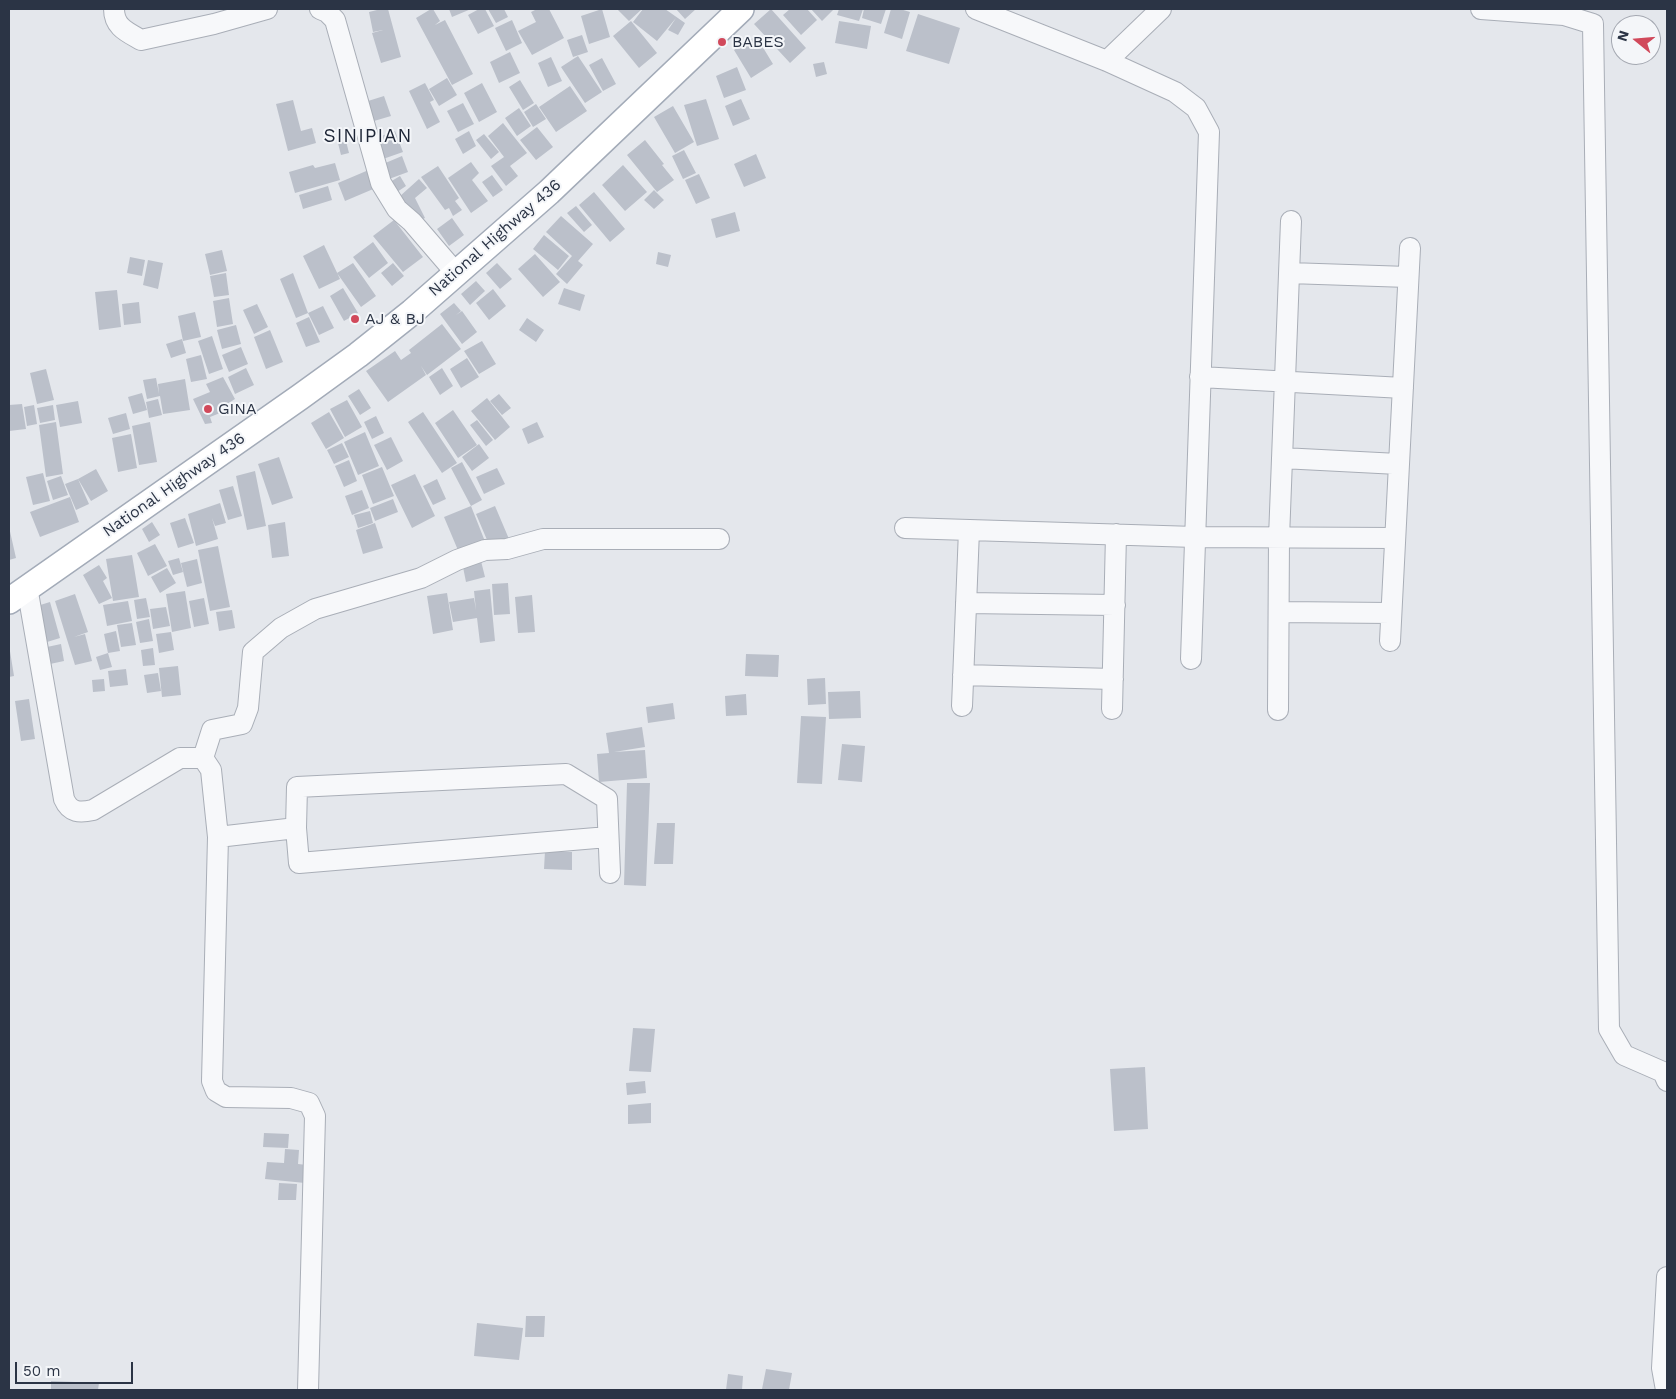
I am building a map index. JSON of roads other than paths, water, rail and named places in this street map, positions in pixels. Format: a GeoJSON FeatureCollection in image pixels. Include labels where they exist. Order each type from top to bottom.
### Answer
{"type":"FeatureCollection","features":[{"type":"Feature","properties":{"kind":"main road","name":"National Highway 436"},"geometry":{"type":"LineString","coordinates":[[18,594],[358,355],[412,312],[548,192],[741,9]]}},
{"type":"Feature","properties":{"kind":"street"},"geometry":{"type":"LineString","coordinates":[[114,9],[122,29],[141,40],[214,24],[267,9]]}},
{"type":"Feature","properties":{"kind":"street"},"geometry":{"type":"LineString","coordinates":[[320,9],[327,12],[335,20],[381,184],[397,208],[412,222],[456,272]]}},
{"type":"Feature","properties":{"kind":"street"},"geometry":{"type":"LineString","coordinates":[[976,9],[1107,61],[1175,92],[1196,108],[1209,132],[1191,659]]}},
{"type":"Feature","properties":{"kind":"street"},"geometry":{"type":"LineString","coordinates":[[1107,61],[1161,9]]}},
{"type":"Feature","properties":{"kind":"street"},"geometry":{"type":"LineString","coordinates":[[1481,9],[1564,15],[1593,24],[1609,1029],[1624,1055],[1662,1072],[1667,1081]]}},
{"type":"Feature","properties":{"kind":"street"},"geometry":{"type":"LineString","coordinates":[[1278,710],[1279,538],[1291,221]]}},
{"type":"Feature","properties":{"kind":"street"},"geometry":{"type":"LineString","coordinates":[[1390,641],[1410,248]]}},
{"type":"Feature","properties":{"kind":"street"},"geometry":{"type":"LineString","coordinates":[[1289,273],[1408,277]]}},
{"type":"Feature","properties":{"kind":"street"},"geometry":{"type":"LineString","coordinates":[[1200,377],[1285,380],[1402,388]]}},
{"type":"Feature","properties":{"kind":"street"},"geometry":{"type":"LineString","coordinates":[[1282,458],[1398,464]]}},
{"type":"Feature","properties":{"kind":"street"},"geometry":{"type":"LineString","coordinates":[[904,528],[1279,538],[1394,538]]}},
{"type":"Feature","properties":{"kind":"street"},"geometry":{"type":"LineString","coordinates":[[962,706],[969,530]]}},
{"type":"Feature","properties":{"kind":"street"},"geometry":{"type":"LineString","coordinates":[[1112,709],[1116,534]]}},
{"type":"Feature","properties":{"kind":"street"},"geometry":{"type":"LineString","coordinates":[[202,758],[212,730],[242,724],[248,708],[253,652],[281,628],[315,609],[421,578],[458,560],[485,550],[507,548],[544,539],[719,539]]}},
{"type":"Feature","properties":{"kind":"street"},"geometry":{"type":"LineString","coordinates":[[18,594],[64,799],[68,807],[85,812],[93,810],[180,758],[202,758]]}},
{"type":"Feature","properties":{"kind":"street"},"geometry":{"type":"LineString","coordinates":[[966,603],[1114,605]]}},
{"type":"Feature","properties":{"kind":"street"},"geometry":{"type":"LineString","coordinates":[[1279,612],[1391,614]]}},
{"type":"Feature","properties":{"kind":"street"},"geometry":{"type":"LineString","coordinates":[[963,675],[1113,679]]}},
{"type":"Feature","properties":{"kind":"street"},"geometry":{"type":"LineString","coordinates":[[202,758],[211,770],[218,837],[212,1081],[216,1091],[226,1097],[292,1098],[308,1103],[315,1116],[308,1390]]}},
{"type":"Feature","properties":{"kind":"street"},"geometry":{"type":"LineString","coordinates":[[608,836],[299,863],[296,828],[297,786],[566,774],[607,799],[610,873]]}},
{"type":"Feature","properties":{"kind":"street"},"geometry":{"type":"LineString","coordinates":[[218,837],[296,828]]}},
{"type":"Feature","properties":{"kind":"street"},"geometry":{"type":"LineString","coordinates":[[1666,1390],[1662,1368],[1667,1277]]}},
{"type":"Feature","properties":{"kind":"place","name":"BABES"},"geometry":{"type":"Point","coordinates":[722,42]}},
{"type":"Feature","properties":{"kind":"place","name":"AJ & BJ"},"geometry":{"type":"Point","coordinates":[355,319]}},
{"type":"Feature","properties":{"kind":"place","name":"GINA"},"geometry":{"type":"Point","coordinates":[208,409]}},
{"type":"Feature","properties":{"kind":"district","name":"SINIPIAN"},"geometry":{"type":"Point","coordinates":[368,136]}}]}
